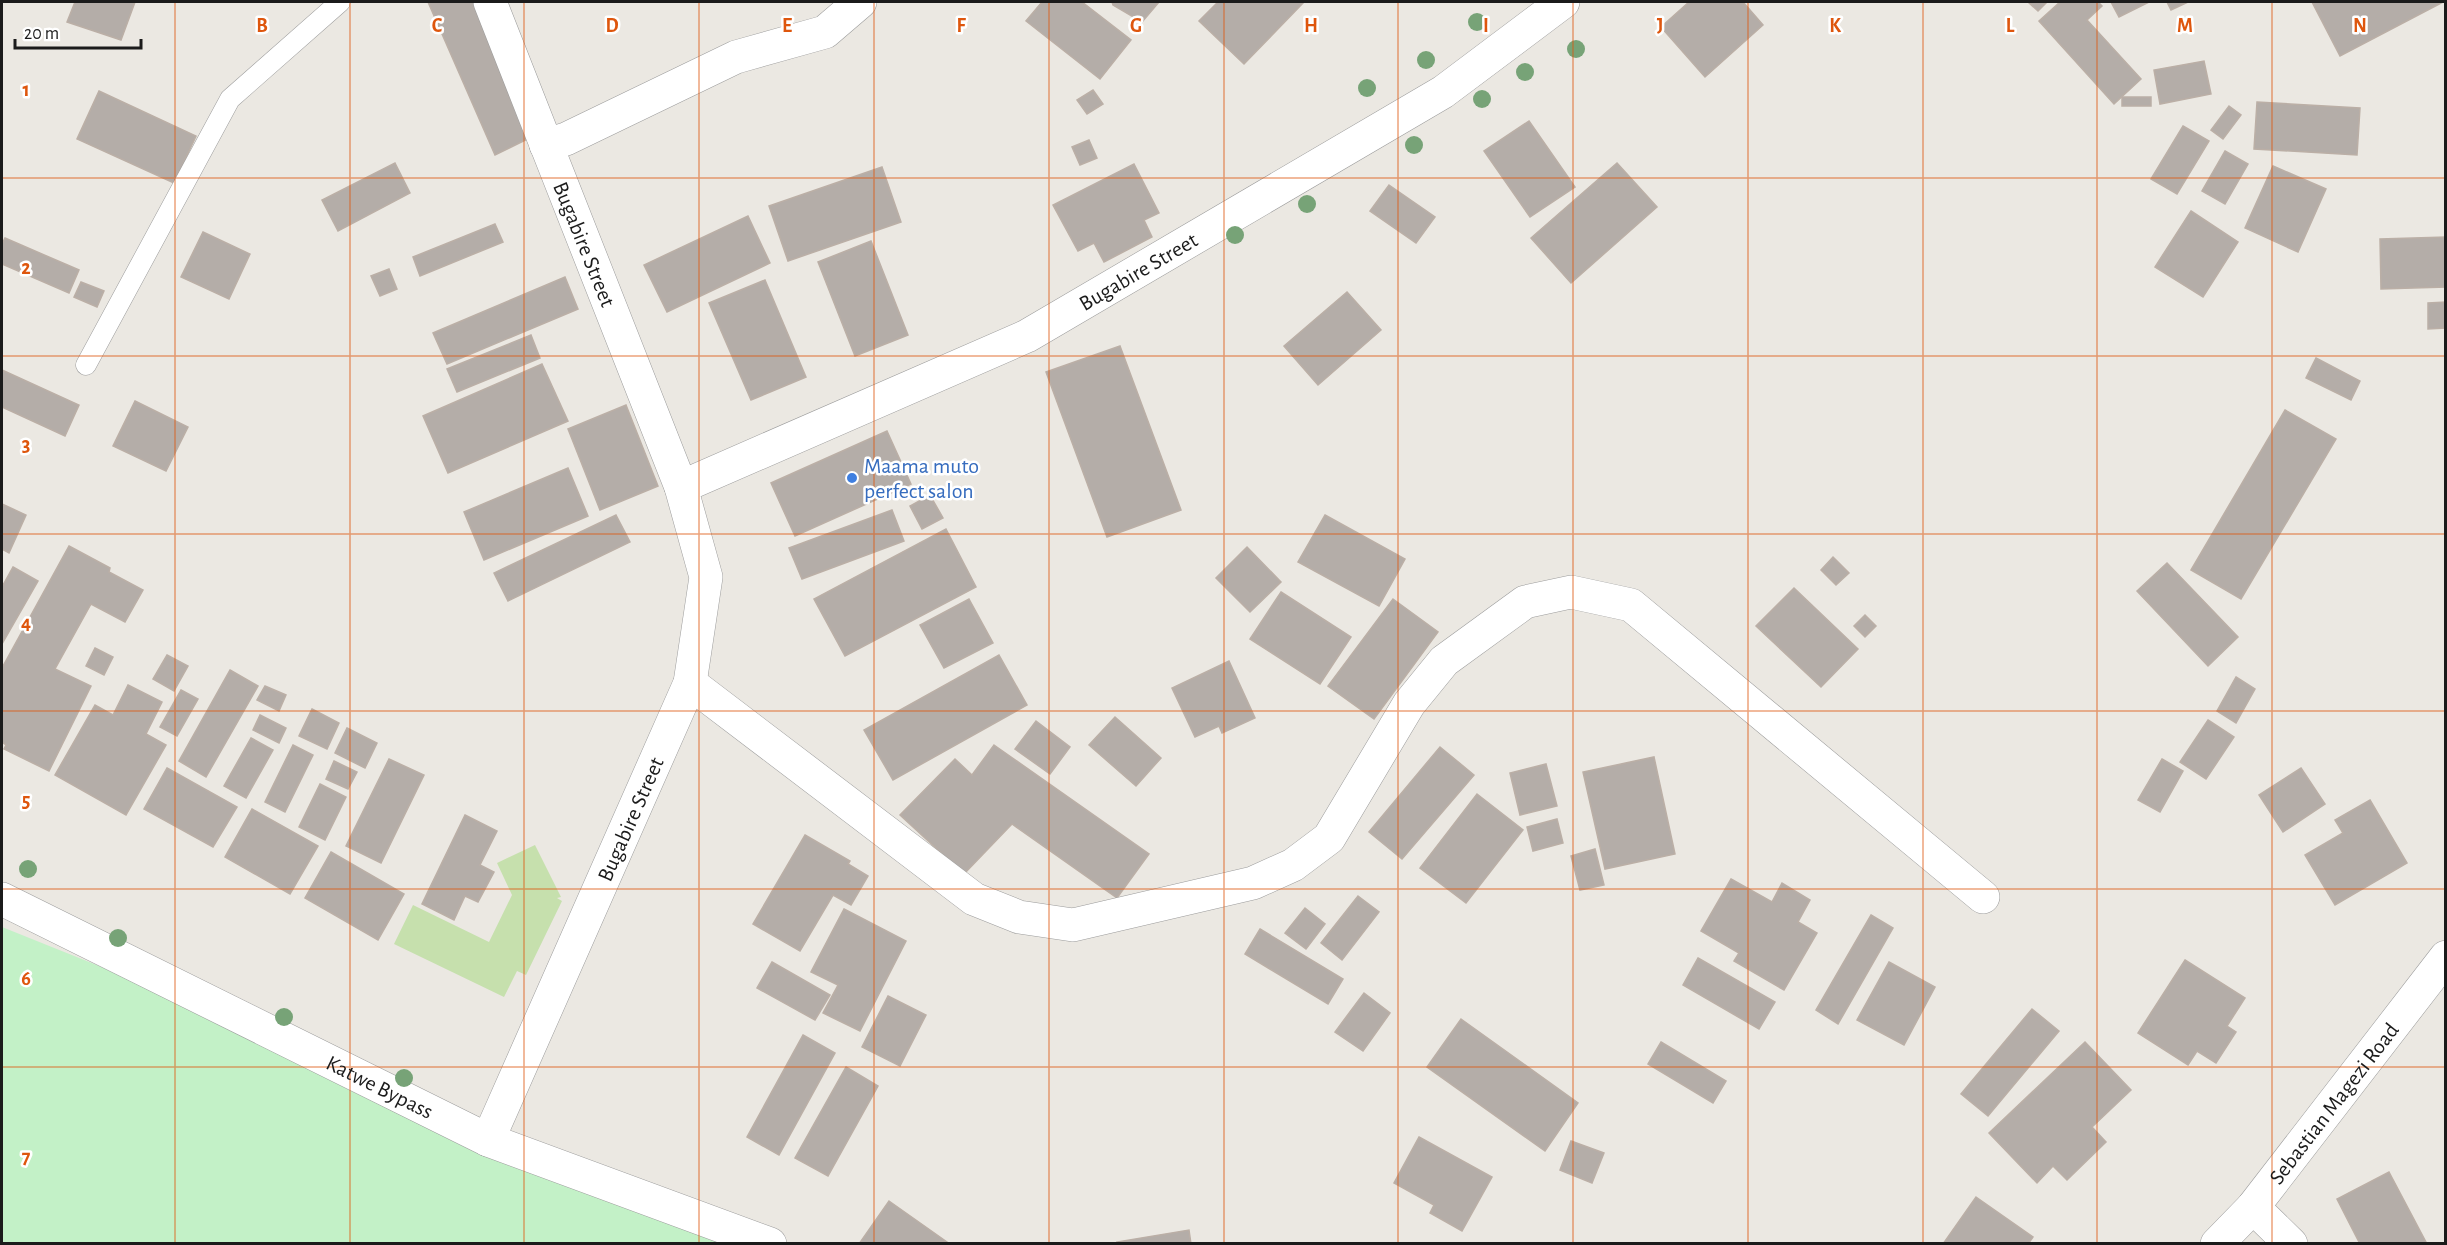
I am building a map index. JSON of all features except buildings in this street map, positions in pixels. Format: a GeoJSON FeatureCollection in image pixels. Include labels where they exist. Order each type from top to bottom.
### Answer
{"type":"FeatureCollection","features":[{"type":"Feature","properties":{"kind":"street","name":"Bugabire Street"},"geometry":{"type":"LineString","coordinates":[[488,1140],[690,683],[706,577],[681,487],[490,2]]}},
{"type":"Feature","properties":{"kind":"street"},"geometry":{"type":"LineString","coordinates":[[546,145],[566,139],[736,57],[825,32],[860,2]]}},
{"type":"Feature","properties":{"kind":"street","name":"Bugabire Street"},"geometry":{"type":"LineString","coordinates":[[681,487],[1027,336],[1443,92],[1563,2]]}},
{"type":"Feature","properties":{"kind":"street"},"geometry":{"type":"LineString","coordinates":[[690,683],[974,899],[1019,918],[1073,925],[1253,884],[1293,865],[1329,838],[1409,704],[1444,661],[1525,603],[1571,592],[1631,604],[1983,897]]}},
{"type":"Feature","properties":{"kind":"street","name":"Katwe Bypass"},"geometry":{"type":"LineString","coordinates":[[2,899],[488,1140],[770,1244]]}},
{"type":"Feature","properties":{"kind":"street","name":"Sebastian Magezi Road"},"geometry":{"type":"LineString","coordinates":[[2217,1244],[2253,1207],[2445,957]]}},
{"type":"Feature","properties":{"kind":"street"},"geometry":{"type":"LineString","coordinates":[[2253,1207],[2290,1244]]}},
{"type":"Feature","properties":{"kind":"lane"},"geometry":{"type":"LineString","coordinates":[[86,365],[230,99],[340,2]]}},
{"type":"Feature","properties":{"kind":"green space"},"geometry":{"type":"Polygon","coordinates":[[[535,845],[561,897],[557,898],[562,901],[526,975],[517,971],[504,997],[394,944],[413,905],[489,942],[512,895],[497,863],[535,845]]]}},
{"type":"Feature","properties":{"kind":"green space"},"geometry":{"type":"Polygon","coordinates":[[[2,927],[789,1243],[2,1243],[2,927]]]}},
{"type":"Feature","properties":{"kind":"place","name":"Maama muto perfect salon"},"geometry":{"type":"Point","coordinates":[852,478]}}]}
